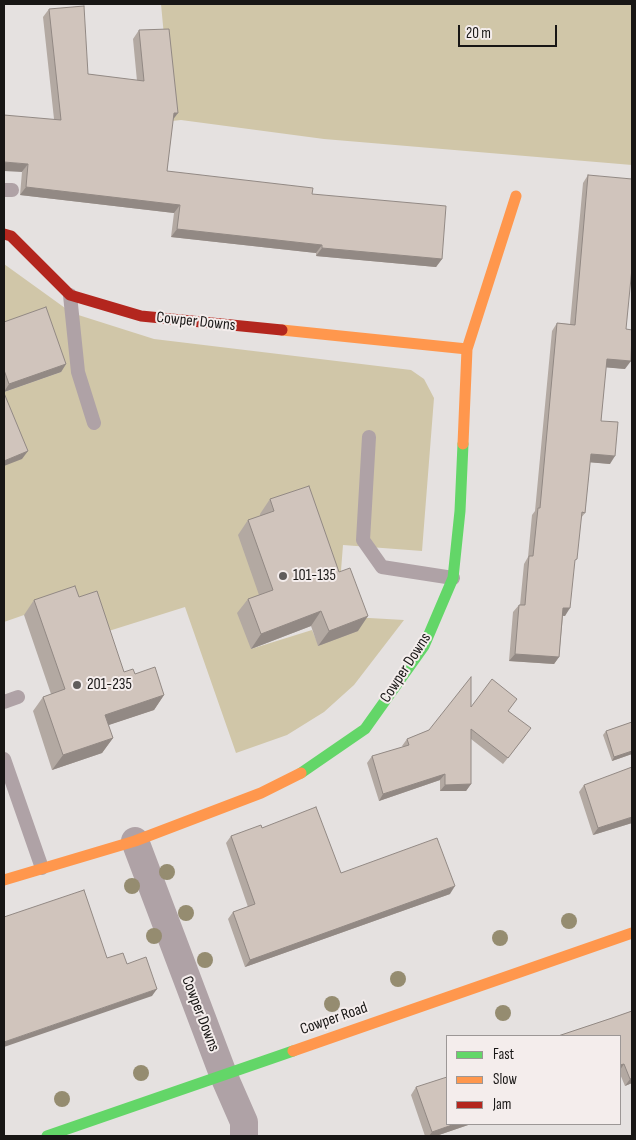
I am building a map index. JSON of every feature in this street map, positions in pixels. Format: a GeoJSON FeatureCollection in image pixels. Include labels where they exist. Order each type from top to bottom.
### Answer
{"type":"FeatureCollection","features":[{"type":"Feature","properties":{"kind":"street","name":"Cowper Downs"},"geometry":{"type":"LineString","coordinates":[[4,880],[135,841],[261,793],[301,773],[365,729],[424,646],[453,578],[460,511],[467,349],[516,196]]}},
{"type":"Feature","properties":{"kind":"street","name":"Cowper Downs"},"geometry":{"type":"LineString","coordinates":[[7,235],[70,294],[141,316],[467,349]]}},
{"type":"Feature","properties":{"kind":"street","name":"Cowper Downs"},"geometry":{"type":"LineString","coordinates":[[135,841],[223,1074],[244,1122],[244,1136]]}},
{"type":"Feature","properties":{"kind":"street","name":"Cowper Road"},"geometry":{"type":"LineString","coordinates":[[46,1136],[632,933]]}},
{"type":"Feature","properties":{"kind":"lane"},"geometry":{"type":"LineString","coordinates":[[70,294],[78,372],[94,423]]}},
{"type":"Feature","properties":{"kind":"lane"},"geometry":{"type":"LineString","coordinates":[[369,436],[363,540],[382,567],[453,578]]}},
{"type":"Feature","properties":{"kind":"lane"},"geometry":{"type":"LineString","coordinates":[[4,702],[18,697]]}},
{"type":"Feature","properties":{"kind":"lane"},"geometry":{"type":"LineString","coordinates":[[4,759],[42,868]]}},
{"type":"Feature","properties":{"kind":"shaded area"},"geometry":{"type":"Polygon","coordinates":[[[161,4],[632,4],[632,165],[324,139],[181,120],[172,121],[161,4]]]}},
{"type":"Feature","properties":{"kind":"shaded area"},"geometry":{"type":"Polygon","coordinates":[[[4,264],[72,313],[154,339],[411,370],[424,379],[434,398],[422,551],[343,545],[340,583],[264,526],[260,600],[251,649],[312,630],[319,646],[352,617],[404,620],[354,685],[324,712],[287,735],[236,753],[185,607],[96,635],[64,601],[4,622],[4,392],[61,372],[4,328],[4,264]]]}},
{"type":"Feature","properties":{"kind":"building"},"geometry":{"type":"Polygon","coordinates":[[[84,6],[88,74],[144,81],[139,30],[169,29],[178,113],[174,113],[167,171],[313,188],[312,194],[446,206],[442,259],[322,248],[322,245],[177,229],[180,205],[26,187],[28,164],[4,162],[4,115],[61,120],[49,9],[84,6]]]}},
{"type":"Feature","properties":{"kind":"building"},"geometry":{"type":"Polygon","coordinates":[[[588,175],[632,179],[632,268],[626,329],[632,330],[631,361],[607,359],[601,421],[618,422],[615,456],[591,454],[585,513],[582,512],[570,608],[563,608],[559,657],[515,654],[519,605],[525,605],[529,556],[533,556],[538,508],[540,508],[557,323],[575,325],[588,175]]]}},
{"type":"Feature","properties":{"kind":"building"},"geometry":{"type":"Polygon","coordinates":[[[46,307],[66,364],[9,384],[4,370],[4,322],[46,307]]]}},
{"type":"Feature","properties":{"kind":"building"},"geometry":{"type":"Polygon","coordinates":[[[4,393],[28,451],[4,461],[4,393]]]}},
{"type":"Feature","properties":{"kind":"building","name":"101-135"},"geometry":{"type":"Polygon","coordinates":[[[309,486],[339,572],[350,568],[368,616],[329,631],[321,611],[261,634],[248,599],[273,590],[248,520],[274,511],[270,499],[309,486]]]}},
{"type":"Feature","properties":{"kind":"building","name":"201-235"},"geometry":{"type":"Polygon","coordinates":[[[75,586],[79,597],[97,591],[124,672],[133,669],[135,674],[155,667],[164,695],[105,715],[113,738],[63,755],[43,697],[65,689],[34,600],[75,586]]]}},
{"type":"Feature","properties":{"kind":"building"},"geometry":{"type":"Polygon","coordinates":[[[471,677],[471,707],[492,679],[517,699],[508,711],[531,728],[508,758],[471,729],[471,784],[445,785],[445,774],[383,794],[372,756],[409,745],[407,739],[429,730],[471,677]]]}},
{"type":"Feature","properties":{"kind":"building"},"geometry":{"type":"Polygon","coordinates":[[[632,722],[632,751],[614,757],[606,731],[632,722]]]}},
{"type":"Feature","properties":{"kind":"building"},"geometry":{"type":"Polygon","coordinates":[[[632,767],[632,817],[598,828],[584,785],[632,767]]]}},
{"type":"Feature","properties":{"kind":"building"},"geometry":{"type":"Polygon","coordinates":[[[316,807],[341,873],[437,838],[455,886],[250,960],[233,912],[255,904],[231,836],[261,825],[262,828],[316,807]]]}},
{"type":"Feature","properties":{"kind":"building"},"geometry":{"type":"Polygon","coordinates":[[[84,890],[107,958],[123,953],[127,964],[146,957],[157,989],[4,1042],[4,917],[84,890]]]}},
{"type":"Feature","properties":{"kind":"building"},"geometry":{"type":"Polygon","coordinates":[[[632,1011],[632,1078],[630,1079],[624,1064],[621,1065],[621,1035],[561,1035],[632,1011]]]}},
{"type":"Feature","properties":{"kind":"building"},"geometry":{"type":"Polygon","coordinates":[[[446,1077],[446,1125],[452,1125],[432,1132],[416,1087],[446,1077]]]}},
{"type":"Feature","properties":{"kind":"traffic: fast"},"geometry":{"type":"LineString","coordinates":[[301,773],[365,729],[424,646],[453,578],[460,511],[463,444]]}},
{"type":"Feature","properties":{"kind":"traffic: fast"},"geometry":{"type":"LineString","coordinates":[[47,1136],[293,1051]]}},
{"type":"Feature","properties":{"kind":"traffic: slow"},"geometry":{"type":"LineString","coordinates":[[463,444],[467,349],[516,196]]}},
{"type":"Feature","properties":{"kind":"traffic: slow"},"geometry":{"type":"LineString","coordinates":[[282,330],[467,349]]}},
{"type":"Feature","properties":{"kind":"traffic: slow"},"geometry":{"type":"LineString","coordinates":[[4,880],[135,841],[261,793],[301,773]]}},
{"type":"Feature","properties":{"kind":"traffic: slow"},"geometry":{"type":"LineString","coordinates":[[293,1051],[632,933]]}},
{"type":"Feature","properties":{"kind":"traffic: jam"},"geometry":{"type":"LineString","coordinates":[[4,234],[11,236],[70,295],[141,316],[282,330]]}},
{"type":"Feature","properties":{"kind":"place","name":"101-135"},"geometry":{"type":"Point","coordinates":[283,576]}},
{"type":"Feature","properties":{"kind":"place","name":"201-235"},"geometry":{"type":"Point","coordinates":[77,685]}}]}
